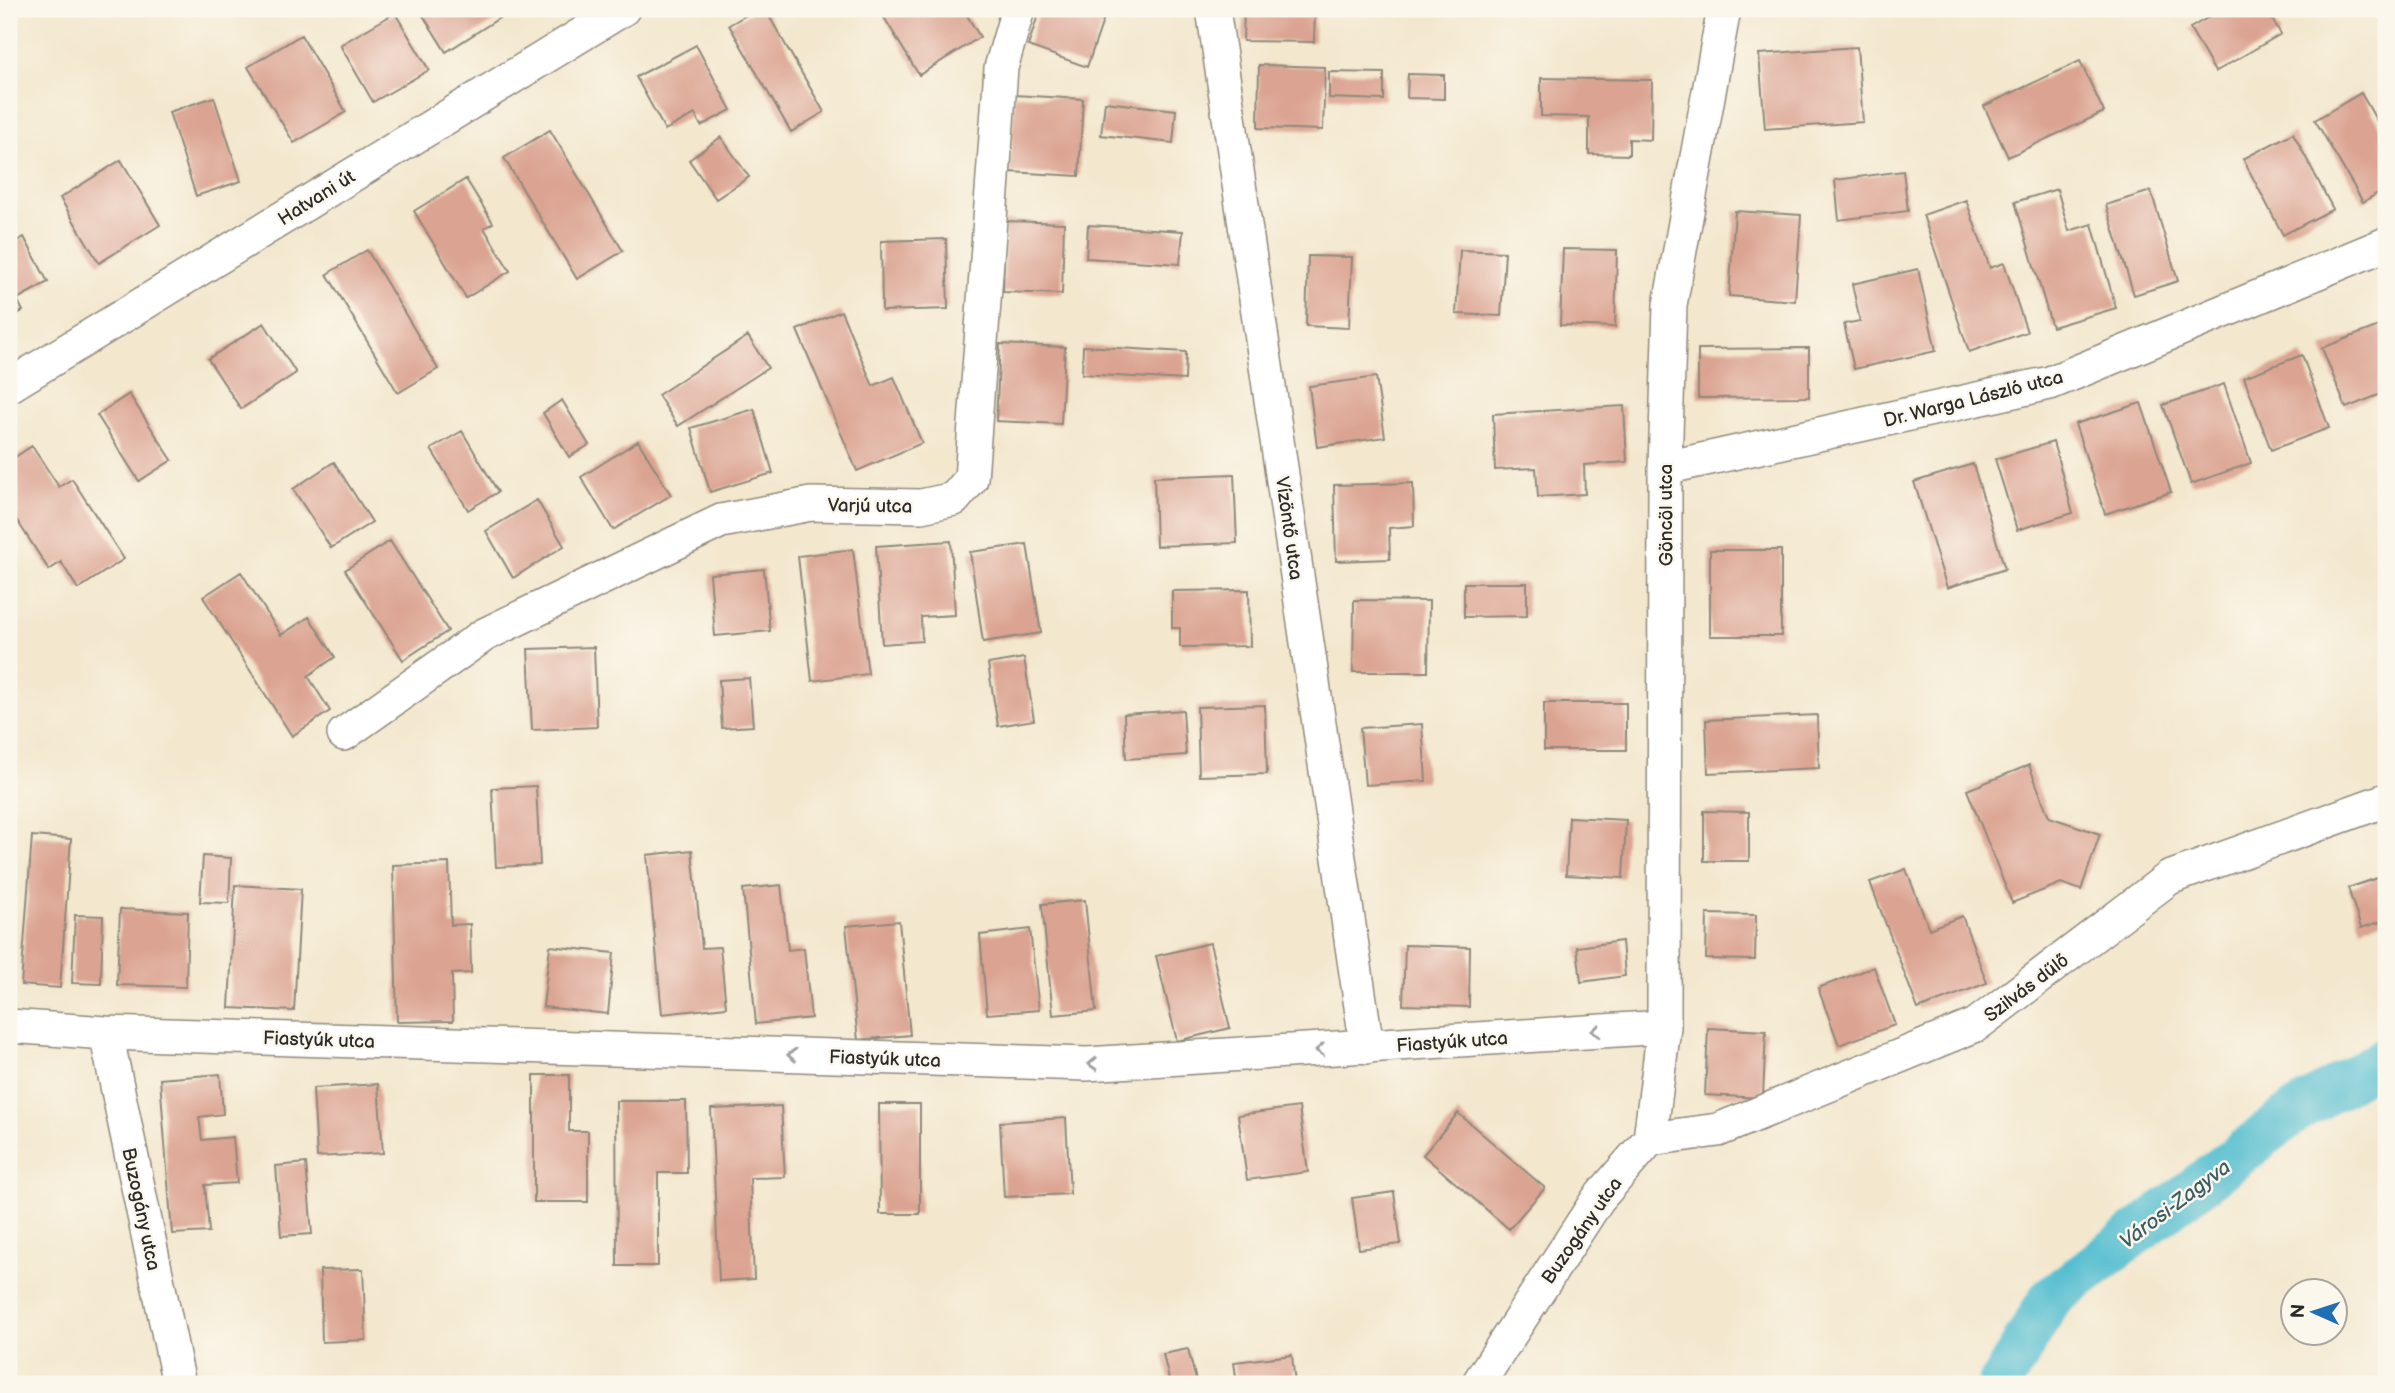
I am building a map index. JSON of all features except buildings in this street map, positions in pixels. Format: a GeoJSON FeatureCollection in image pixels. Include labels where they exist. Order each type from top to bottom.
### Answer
{"type":"FeatureCollection","features":[{"type":"Feature","properties":{"kind":"street","name":"Hatvani út"},"geometry":{"type":"LineString","coordinates":[[9,386],[623,9]]}},
{"type":"Feature","properties":{"kind":"street","name":"Varjú utca"},"geometry":{"type":"LineString","coordinates":[[344,734],[484,635],[721,521],[811,504],[921,506],[954,499],[971,479],[1001,68],[1018,9]]}},
{"type":"Feature","properties":{"kind":"street","name":"Vízöntő utca"},"geometry":{"type":"LineString","coordinates":[[1213,9],[1367,1047]]}},
{"type":"Feature","properties":{"kind":"street","name":"Göncöl utca"},"geometry":{"type":"LineString","coordinates":[[1664,1027],[1665,468],[1670,305],[1724,9]]}},
{"type":"Feature","properties":{"kind":"street","name":"Dr. Warga László utca"},"geometry":{"type":"LineString","coordinates":[[1665,468],[2050,383],[2386,244]]}},
{"type":"Feature","properties":{"kind":"street","name":"Szilvás dűlő"},"geometry":{"type":"LineString","coordinates":[[1650,1139],[1718,1130],[1976,1025],[2169,878],[2386,800]]}},
{"type":"Feature","properties":{"kind":"street","name":"Fiastyúk utca"},"geometry":{"type":"LineString","coordinates":[[9,1026],[106,1033],[1087,1064],[1664,1027]]}},
{"type":"Feature","properties":{"kind":"street"},"geometry":{"type":"LineString","coordinates":[[1650,1139],[1664,1027]]}},
{"type":"Feature","properties":{"kind":"street","name":"Buzogány utca"},"geometry":{"type":"LineString","coordinates":[[106,1033],[179,1384]]}},
{"type":"Feature","properties":{"kind":"street","name":"Buzogány utca"},"geometry":{"type":"LineString","coordinates":[[1478,1384],[1598,1199],[1650,1139]]}},
{"type":"Feature","properties":{"kind":"waterway","name":"Városi-Zagyva"},"geometry":{"type":"LineString","coordinates":[[2000,1384],[2050,1299],[2295,1112],[2386,1058]]}}]}
